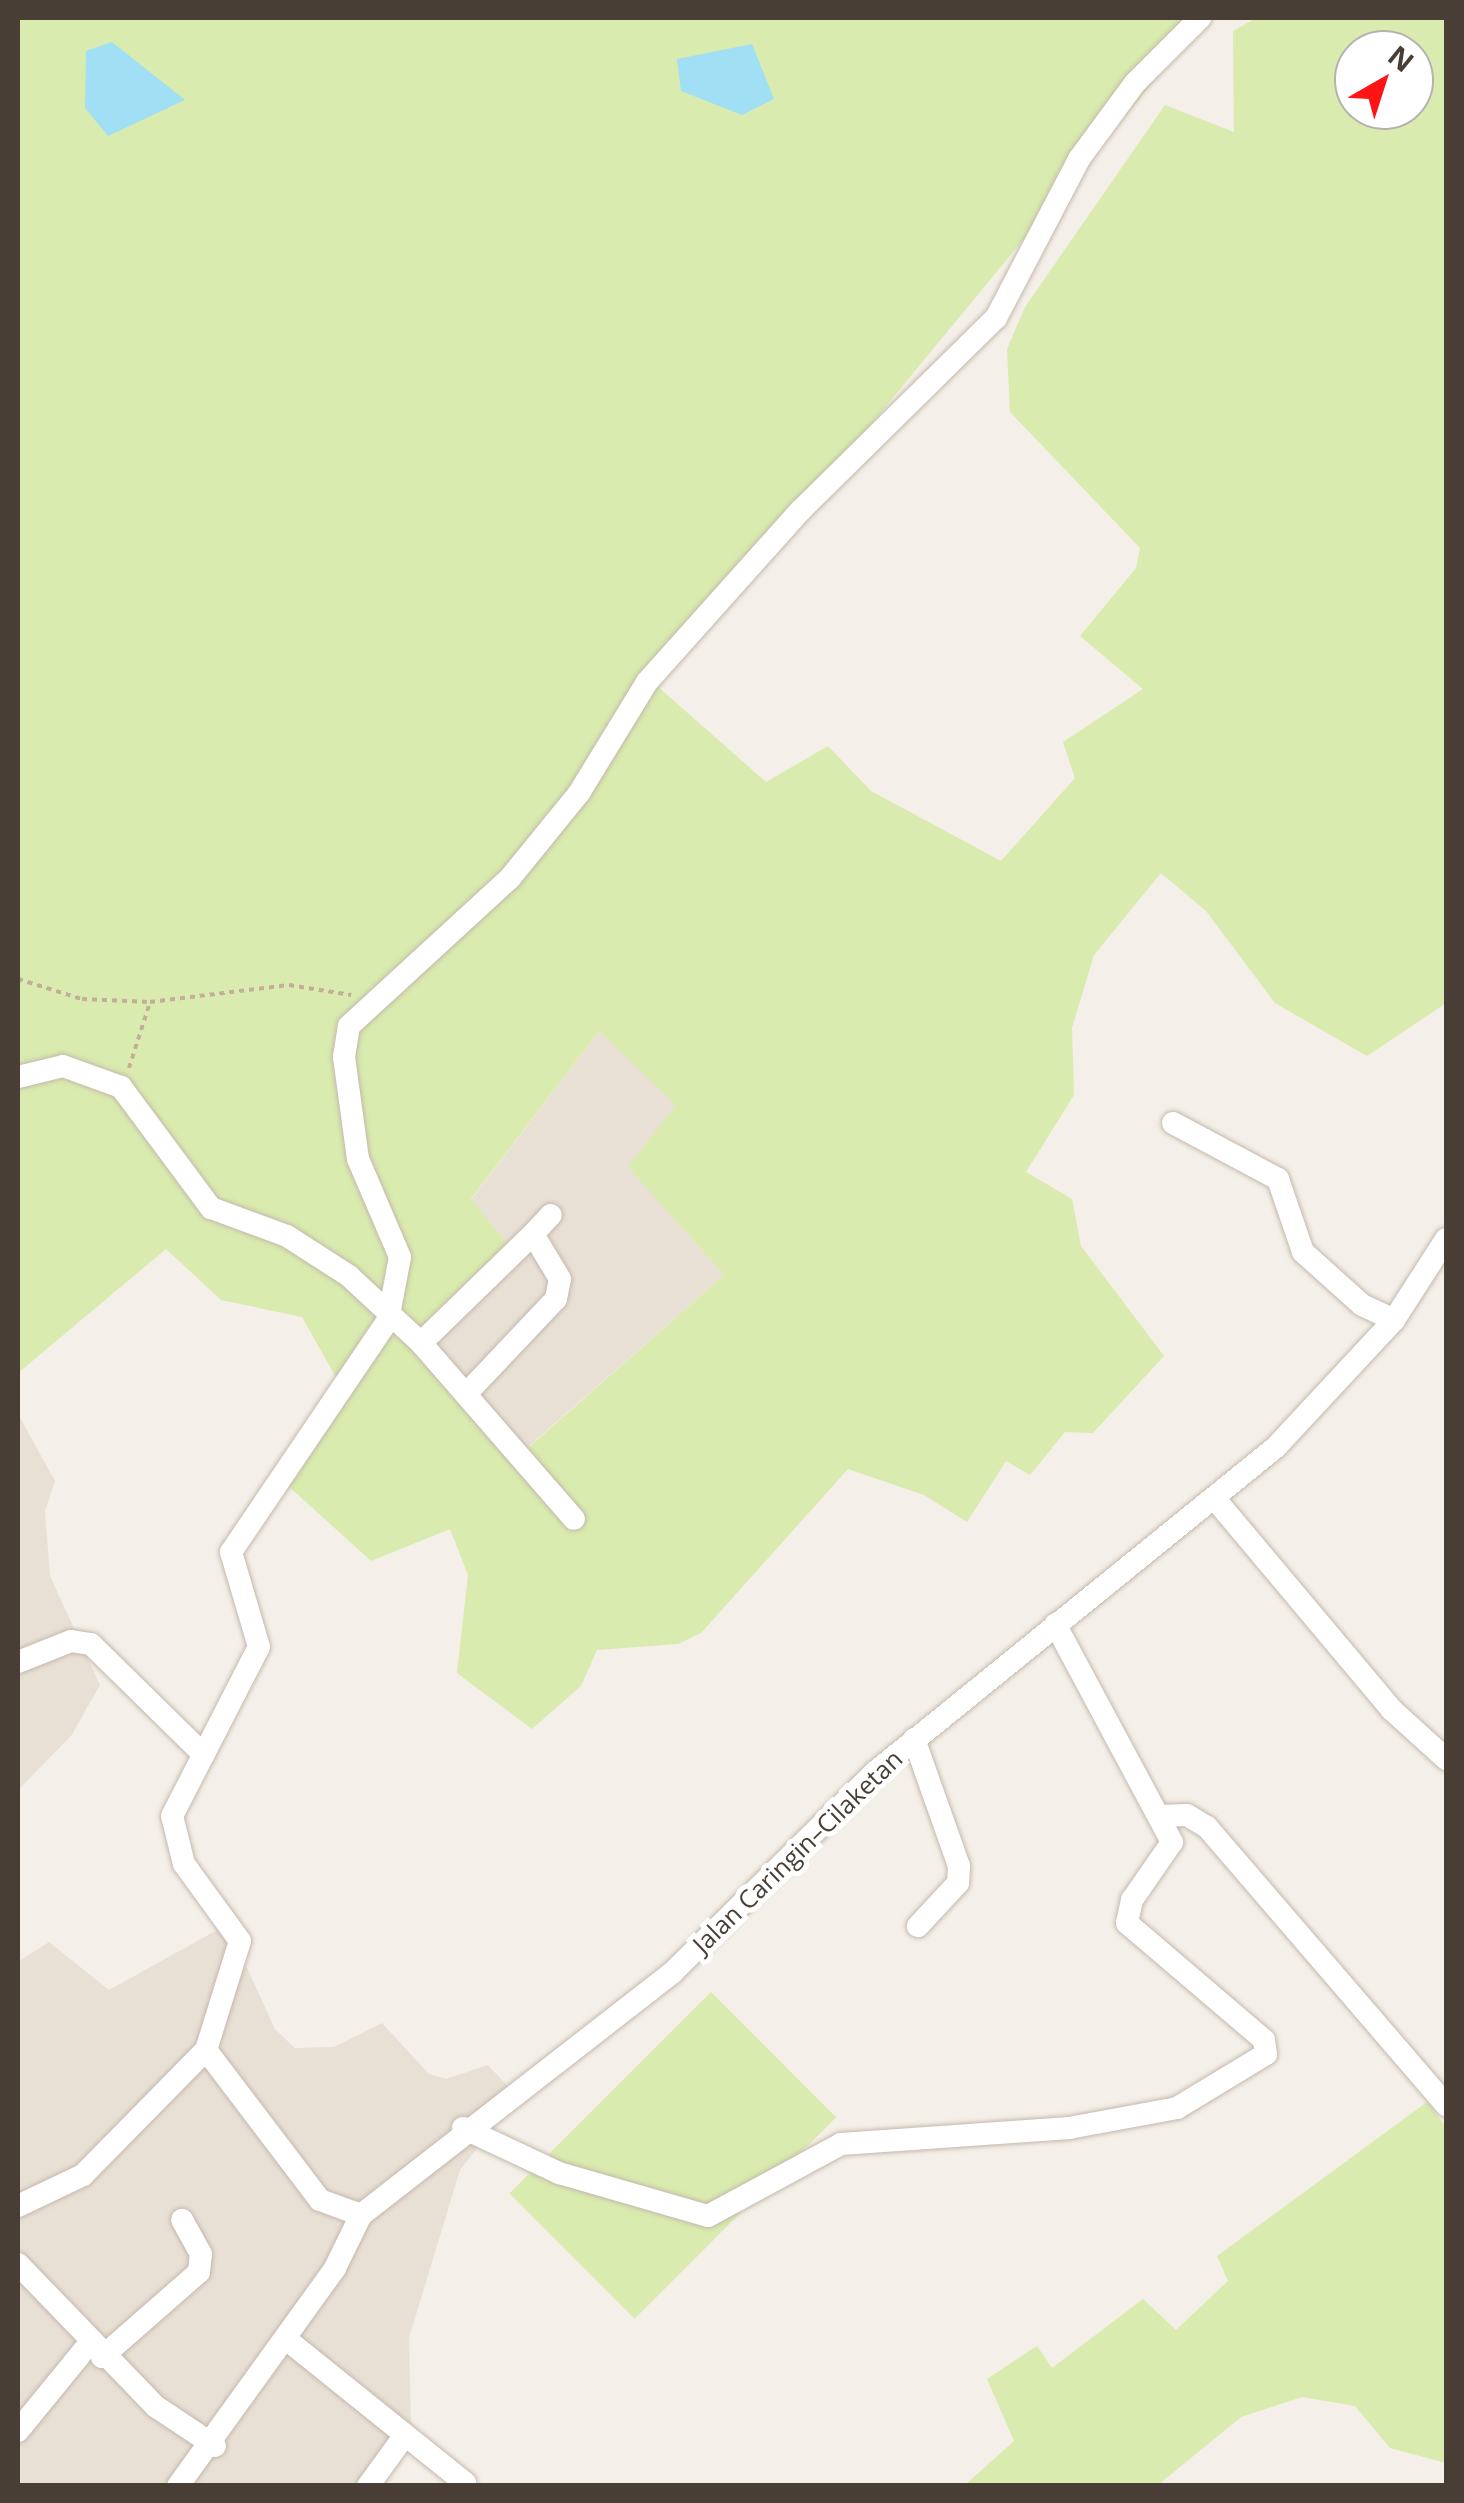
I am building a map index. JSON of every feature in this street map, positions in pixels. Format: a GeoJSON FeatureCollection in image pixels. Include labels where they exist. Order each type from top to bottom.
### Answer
{"type":"FeatureCollection","features":[{"type":"Feature","properties":{"kind":"street"},"geometry":{"type":"LineString","coordinates":[[18,2206],[82,2176],[206,2050],[240,1942],[172,1842],[172,1816],[258,1647],[231,1552],[388,1320],[400,1256],[358,1159],[344,1057],[350,1026],[376,992],[510,878],[578,793],[646,682],[801,510],[996,318],[1080,159],[1135,83],[1200,18]]}},
{"type":"Feature","properties":{"kind":"street"},"geometry":{"type":"LineString","coordinates":[[18,1077],[63,1066],[121,1087],[211,1208],[328,1258],[388,1320],[422,1343],[574,1519]]}},
{"type":"Feature","properties":{"kind":"street"},"geometry":{"type":"LineString","coordinates":[[1173,1123],[1278,1178],[1303,1252],[1362,1306],[1394,1320]]}},
{"type":"Feature","properties":{"kind":"street"},"geometry":{"type":"LineString","coordinates":[[422,1343],[552,1215]]}},
{"type":"Feature","properties":{"kind":"street"},"geometry":{"type":"LineString","coordinates":[[467,1393],[556,1299],[560,1279],[532,1234]]}},
{"type":"Feature","properties":{"kind":"street","name":"Jalan Caringin–Cilaketan"},"geometry":{"type":"LineString","coordinates":[[178,2486],[215,2446],[361,2215],[463,2128],[672,1973],[914,1739],[1215,1500],[1394,1320],[1446,1239]]}},
{"type":"Feature","properties":{"kind":"street"},"geometry":{"type":"LineString","coordinates":[[1215,1500],[1392,1710],[1446,1759]]}},
{"type":"Feature","properties":{"kind":"street"},"geometry":{"type":"LineString","coordinates":[[463,2128],[560,2173],[708,2216],[841,2144],[1070,2128],[1200,2100],[1269,2047],[1127,1923],[1132,1900],[1172,1852],[1159,1816],[1055,1624]]}},
{"type":"Feature","properties":{"kind":"street"},"geometry":{"type":"LineString","coordinates":[[18,1662],[71,1640],[92,1644],[204,1755]]}},
{"type":"Feature","properties":{"kind":"street"},"geometry":{"type":"LineString","coordinates":[[914,1739],[959,1866],[958,1883],[918,1926]]}},
{"type":"Feature","properties":{"kind":"street"},"geometry":{"type":"LineString","coordinates":[[1159,1816],[1187,1814],[1207,1827],[1446,2105]]}},
{"type":"Feature","properties":{"kind":"street"},"geometry":{"type":"LineString","coordinates":[[206,2050],[320,2200],[361,2215]]}},
{"type":"Feature","properties":{"kind":"street"},"geometry":{"type":"LineString","coordinates":[[18,2431],[95,2350],[199,2272],[201,2254],[182,2220]]}},
{"type":"Feature","properties":{"kind":"street"},"geometry":{"type":"LineString","coordinates":[[18,2264],[95,2350],[215,2446]]}},
{"type":"Feature","properties":{"kind":"street"},"geometry":{"type":"LineString","coordinates":[[286,2339],[465,2483]]}},
{"type":"Feature","properties":{"kind":"street"},"geometry":{"type":"LineString","coordinates":[[368,2486],[405,2435]]}},
{"type":"Feature","properties":{"kind":"path"},"geometry":{"type":"LineString","coordinates":[[18,979],[82,999],[150,1002],[289,986],[339,996],[376,992]]}},
{"type":"Feature","properties":{"kind":"path"},"geometry":{"type":"LineString","coordinates":[[121,1087],[150,1002]]}},
{"type":"Feature","properties":{"kind":"shaded area"},"geometry":{"type":"Polygon","coordinates":[[[599,1031],[677,1105],[629,1167],[724,1275],[529,1446],[539,1475],[421,1336],[514,1253],[471,1200],[599,1031]]]}},
{"type":"Feature","properties":{"kind":"shaded area"},"geometry":{"type":"Polygon","coordinates":[[[18,1414],[55,1481],[45,1511],[50,1576],[100,1685],[71,1736],[18,1790],[18,1414]]]}},
{"type":"Feature","properties":{"kind":"shaded area"},"geometry":{"type":"Polygon","coordinates":[[[219,1929],[237,1946],[275,2029],[295,2048],[334,2047],[382,2023],[429,2074],[446,2079],[488,2065],[518,2097],[460,2170],[409,2338],[411,2428],[373,2485],[18,2486],[18,1962],[49,1942],[109,1990],[219,1929]]]}},
{"type":"Feature","properties":{"kind":"green space"},"geometry":{"type":"Polygon","coordinates":[[[18,18],[1206,18],[656,685],[766,782],[828,746],[871,791],[1001,861],[1075,778],[1063,742],[1143,689],[1080,636],[1136,568],[1140,548],[1010,412],[1007,349],[1025,307],[1165,105],[1234,132],[1233,31],[1256,18],[1446,18],[1446,1003],[1367,1056],[1275,1003],[1206,911],[1161,873],[1094,955],[1072,1028],[1074,1095],[1026,1172],[1072,1199],[1081,1246],[1164,1356],[1093,1433],[1065,1432],[1030,1475],[1006,1461],[967,1522],[924,1495],[848,1469],[701,1633],[678,1644],[597,1650],[581,1686],[532,1729],[457,1673],[468,1575],[450,1529],[371,1561],[285,1483],[342,1388],[302,1317],[221,1300],[166,1249],[18,1373],[18,18]],[[599,1031],[471,1199],[515,1253],[421,1336],[537,1471],[529,1447],[724,1275],[628,1167],[676,1105],[599,1031]]]}},
{"type":"Feature","properties":{"kind":"green space"},"geometry":{"type":"Polygon","coordinates":[[[711,1992],[836,2117],[635,2319],[509,2194],[711,1992]]]}},
{"type":"Feature","properties":{"kind":"green space"},"geometry":{"type":"Polygon","coordinates":[[[1427,2102],[1446,2127],[1446,2463],[1390,2448],[1355,2406],[1302,2397],[1241,2417],[1158,2485],[965,2485],[1014,2441],[987,2379],[1037,2346],[1052,2368],[1143,2299],[1176,2330],[1228,2281],[1217,2256],[1427,2102]]]}},
{"type":"Feature","properties":{"kind":"water"},"geometry":{"type":"Polygon","coordinates":[[[112,42],[185,100],[108,136],[85,108],[86,51],[112,42]]]}},
{"type":"Feature","properties":{"kind":"water"},"geometry":{"type":"Polygon","coordinates":[[[752,44],[774,99],[742,115],[681,91],[677,59],[752,44]]]}}]}
